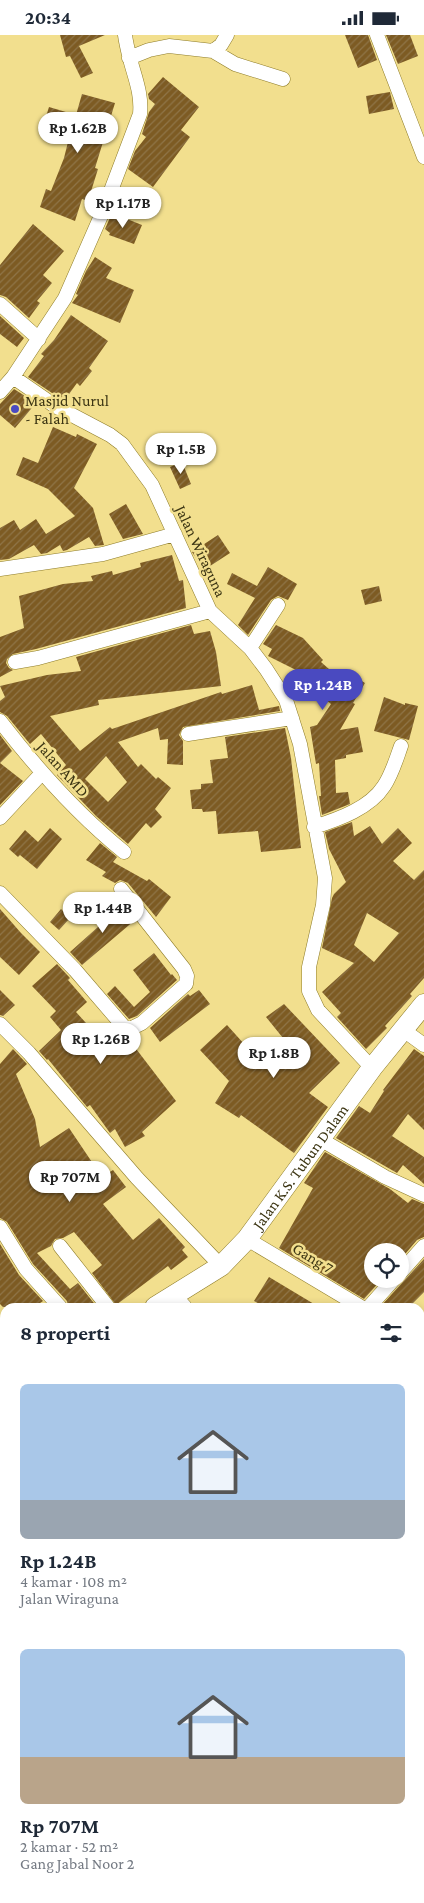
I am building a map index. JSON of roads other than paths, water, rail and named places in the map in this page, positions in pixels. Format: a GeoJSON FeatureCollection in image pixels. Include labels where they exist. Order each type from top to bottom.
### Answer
{"type":"FeatureCollection","features":[{"type":"Feature","properties":{"kind":"street"},"geometry":{"type":"LineString","coordinates":[[0,392],[13,377],[65,298],[104,209],[140,114],[141,101],[139,89],[129,58],[125,35]]}},
{"type":"Feature","properties":{"kind":"street"},"geometry":{"type":"LineString","coordinates":[[213,51],[221,45],[227,35]]}},
{"type":"Feature","properties":{"kind":"street"},"geometry":{"type":"LineString","coordinates":[[377,35],[424,157]]}},
{"type":"Feature","properties":{"kind":"street"},"geometry":{"type":"LineString","coordinates":[[129,58],[148,50],[169,46],[213,51],[235,64],[283,79]]}},
{"type":"Feature","properties":{"kind":"street"},"geometry":{"type":"LineString","coordinates":[[0,304],[39,339]]}},
{"type":"Feature","properties":{"kind":"street","name":"Jalan Wiraguna"},"geometry":{"type":"LineString","coordinates":[[13,377],[55,406],[110,435],[122,444],[152,485],[210,611],[250,648],[286,700],[300,744],[314,827],[323,866],[325,890],[310,961],[309,991],[318,1010],[372,1068]]}},
{"type":"Feature","properties":{"kind":"street"},"geometry":{"type":"LineString","coordinates":[[0,569],[103,553],[175,535]]}},
{"type":"Feature","properties":{"kind":"street"},"geometry":{"type":"LineString","coordinates":[[250,648],[278,605]]}},
{"type":"Feature","properties":{"kind":"street"},"geometry":{"type":"LineString","coordinates":[[15,662],[38,658],[210,611]]}},
{"type":"Feature","properties":{"kind":"street"},"geometry":{"type":"LineString","coordinates":[[188,734],[292,718]]}},
{"type":"Feature","properties":{"kind":"street","name":"Jalan AMD"},"geometry":{"type":"LineString","coordinates":[[0,721],[42,773],[104,836],[124,852]]}},
{"type":"Feature","properties":{"kind":"street"},"geometry":{"type":"LineString","coordinates":[[314,827],[352,812],[376,796],[389,776],[402,746]]}},
{"type":"Feature","properties":{"kind":"street"},"geometry":{"type":"LineString","coordinates":[[0,818],[42,773]]}},
{"type":"Feature","properties":{"kind":"street"},"geometry":{"type":"LineString","coordinates":[[0,893],[75,970],[124,1027],[130,1029],[142,1023],[186,984],[187,976],[184,969],[121,889]]}},
{"type":"Feature","properties":{"kind":"street","name":"Jalan K.S. Tubun Dalam"},"geometry":{"type":"LineString","coordinates":[[180,1302],[221,1266],[247,1239],[372,1068],[424,1004]]}},
{"type":"Feature","properties":{"kind":"street"},"geometry":{"type":"LineString","coordinates":[[0,1024],[24,1047],[137,1177],[221,1266]]}},
{"type":"Feature","properties":{"kind":"street"},"geometry":{"type":"LineString","coordinates":[[402,1029],[424,1045]]}},
{"type":"Feature","properties":{"kind":"street"},"geometry":{"type":"LineString","coordinates":[[320,1139],[385,1177],[424,1195]]}},
{"type":"Feature","properties":{"kind":"street"},"geometry":{"type":"LineString","coordinates":[[0,1227],[26,1269],[56,1303]]}},
{"type":"Feature","properties":{"kind":"street","name":"Gang 7"},"geometry":{"type":"LineString","coordinates":[[247,1239],[354,1303]]}},
{"type":"Feature","properties":{"kind":"street"},"geometry":{"type":"LineString","coordinates":[[60,1246],[105,1303]]}},
{"type":"Feature","properties":{"kind":"street"},"geometry":{"type":"LineString","coordinates":[[409,1263],[424,1246]]}},
{"type":"Feature","properties":{"kind":"street"},"geometry":{"type":"LineString","coordinates":[[373,1303],[386,1288]]}},
{"type":"Feature","properties":{"kind":"place","name":"Masjid Nurul - Falah"},"geometry":{"type":"Point","coordinates":[15,409]}}]}
